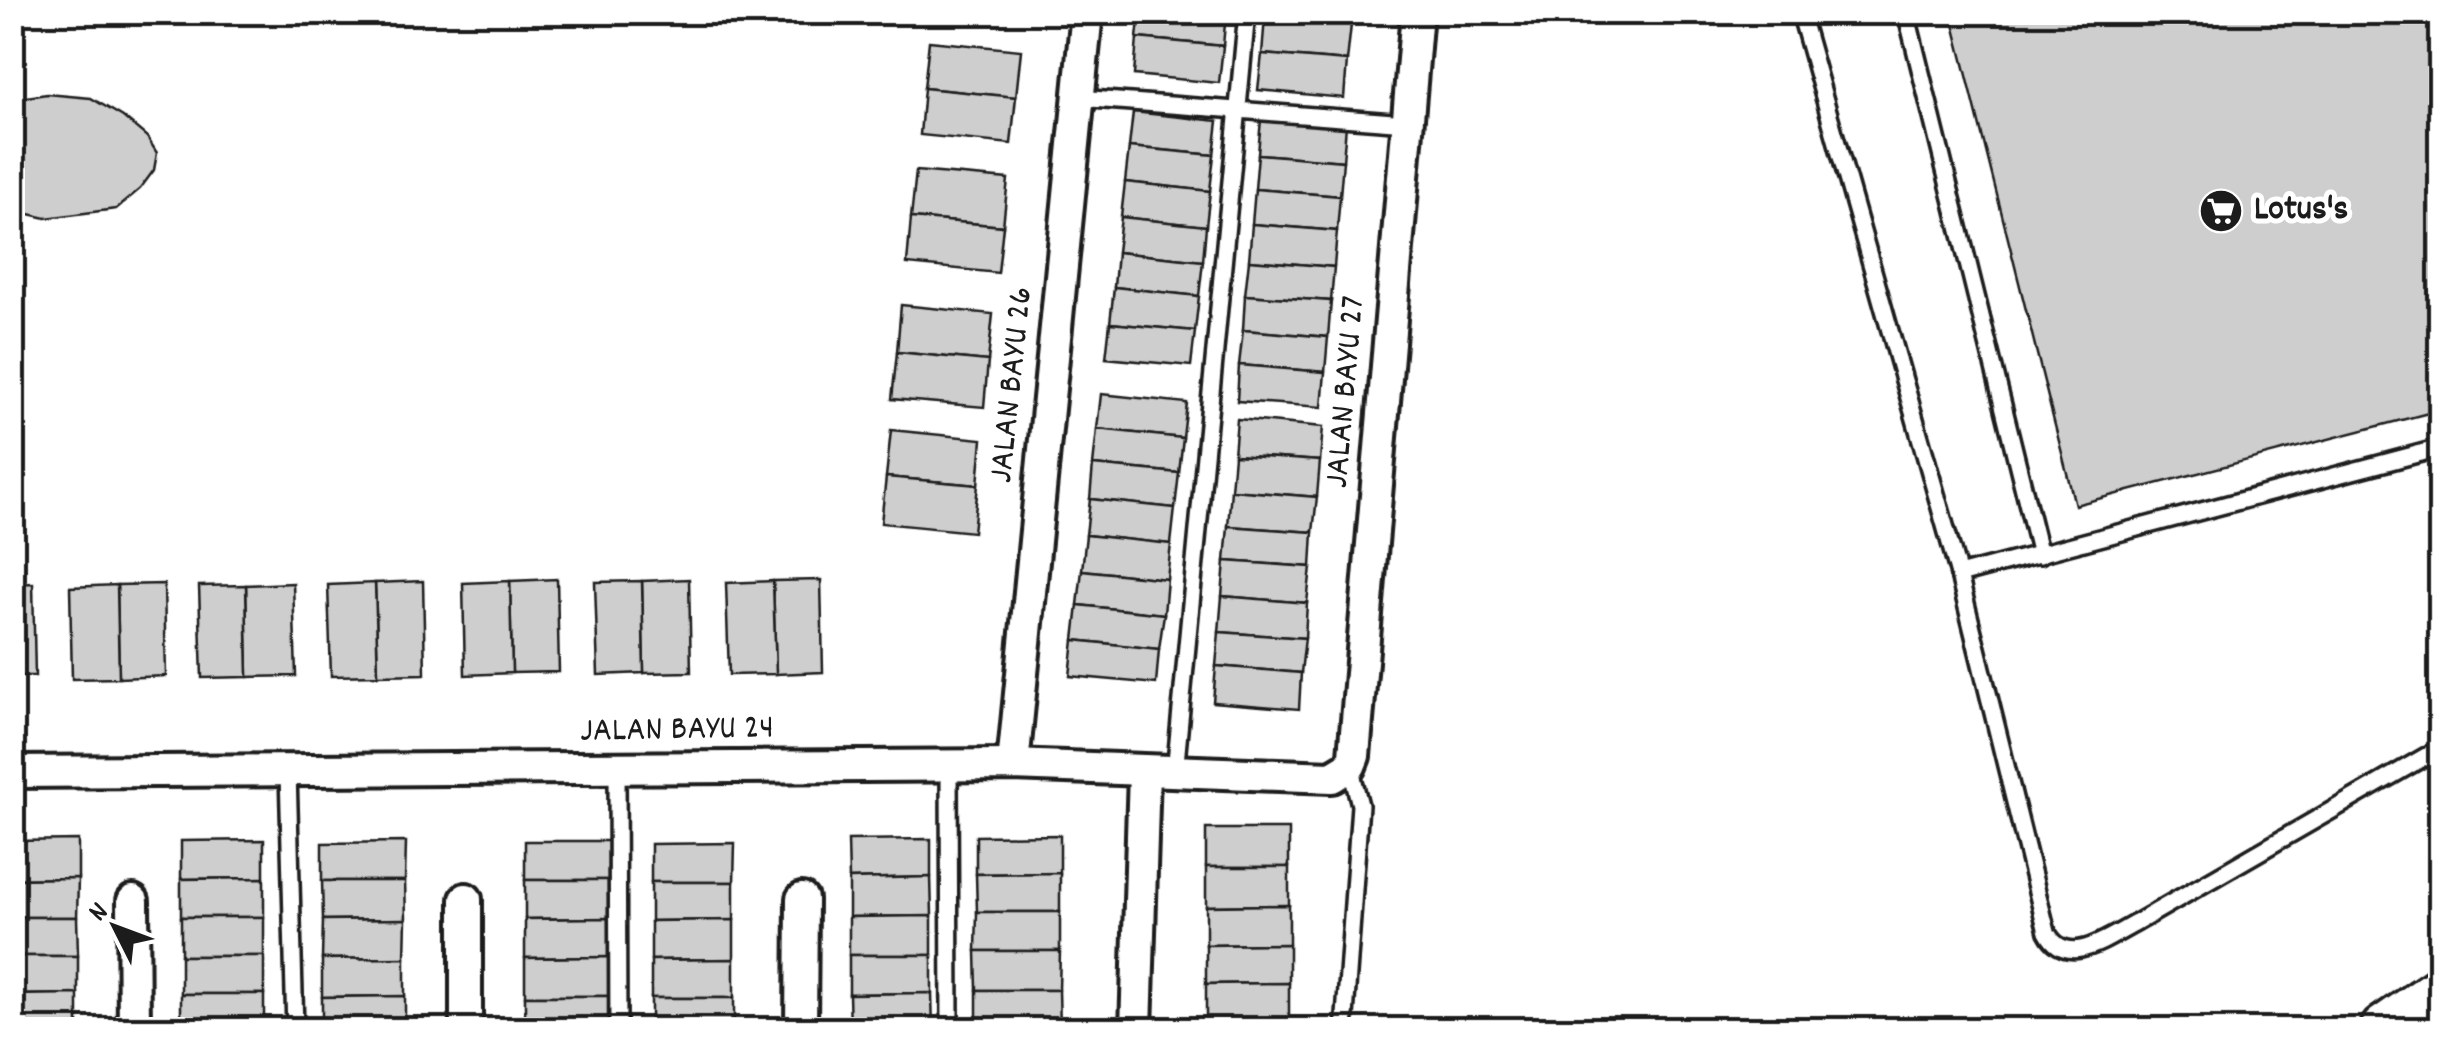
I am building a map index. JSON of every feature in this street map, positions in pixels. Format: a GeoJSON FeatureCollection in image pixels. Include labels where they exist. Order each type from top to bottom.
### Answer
{"type":"FeatureCollection","features":[{"type":"Feature","properties":{"kind":"main road"},"geometry":{"type":"LineString","coordinates":[[2385,1030],[2440,992]]}},
{"type":"Feature","properties":{"kind":"street","name":"JALAN BAYU 26"},"geometry":{"type":"LineString","coordinates":[[1014,765],[1087,12]]}},
{"type":"Feature","properties":{"kind":"street","name":"JALAN BAYU 27"},"geometry":{"type":"LineString","coordinates":[[1346,770],[1354,756],[1417,12]]}},
{"type":"Feature","properties":{"kind":"street","name":"JALAN BAYU 24"},"geometry":{"type":"LineString","coordinates":[[12,772],[1014,765],[1332,777],[1346,770]]}},
{"type":"Feature","properties":{"kind":"street"},"geometry":{"type":"LineString","coordinates":[[1136,1030],[1144,772]]}},
{"type":"Feature","properties":{"kind":"street"},"geometry":{"type":"LineString","coordinates":[[800,1030],[802,899]]}},
{"type":"Feature","properties":{"kind":"street"},"geometry":{"type":"LineString","coordinates":[[466,900],[466,1030]]}},
{"type":"Feature","properties":{"kind":"street"},"geometry":{"type":"LineString","coordinates":[[133,901],[134,1030]]}},
{"type":"Feature","properties":{"kind":"lane"},"geometry":{"type":"LineString","coordinates":[[1175,773],[1247,12]]}},
{"type":"Feature","properties":{"kind":"lane"},"geometry":{"type":"LineString","coordinates":[[1800,12],[1959,575],[2052,942],[2062,949],[2086,949],[2440,748]]}},
{"type":"Feature","properties":{"kind":"lane"},"geometry":{"type":"LineString","coordinates":[[1906,12],[2040,555]]}},
{"type":"Feature","properties":{"kind":"lane"},"geometry":{"type":"LineString","coordinates":[[1078,98],[1407,123]]}},
{"type":"Feature","properties":{"kind":"lane"},"geometry":{"type":"LineString","coordinates":[[1959,575],[2440,448]]}},
{"type":"Feature","properties":{"kind":"lane"},"geometry":{"type":"LineString","coordinates":[[950,766],[950,1030]]}},
{"type":"Feature","properties":{"kind":"lane"},"geometry":{"type":"LineString","coordinates":[[617,769],[618,1030]]}},
{"type":"Feature","properties":{"kind":"lane"},"geometry":{"type":"LineString","coordinates":[[1344,1030],[1360,805],[1346,770]]}},
{"type":"Feature","properties":{"kind":"lane"},"geometry":{"type":"LineString","coordinates":[[288,772],[295,1030]]}},
{"type":"Feature","properties":{"kind":"building"},"geometry":{"type":"Polygon","coordinates":[[[1140,12],[1226,12],[1223,46],[1137,38],[1140,12]]]}},
{"type":"Feature","properties":{"kind":"building"},"geometry":{"type":"Polygon","coordinates":[[[1266,12],[1352,12],[1351,25],[1265,17],[1266,12]]]}},
{"type":"Feature","properties":{"kind":"building","name":"Lotus's"},"geometry":{"type":"Polygon","coordinates":[[[1951,12],[2440,12],[2440,410],[2075,505],[1951,12]]]}},
{"type":"Feature","properties":{"kind":"building"},"geometry":{"type":"Polygon","coordinates":[[[1265,17],[1351,25],[1347,61],[1262,54],[1265,17]]]}},
{"type":"Feature","properties":{"kind":"building"},"geometry":{"type":"Polygon","coordinates":[[[1137,38],[1223,46],[1219,83],[1134,75],[1137,38]]]}},
{"type":"Feature","properties":{"kind":"building"},"geometry":{"type":"Polygon","coordinates":[[[929,41],[1021,50],[1016,97],[924,88],[929,41]]]}},
{"type":"Feature","properties":{"kind":"building"},"geometry":{"type":"Polygon","coordinates":[[[1262,54],[1347,61],[1344,98],[1258,90],[1262,54]]]}},
{"type":"Feature","properties":{"kind":"building"},"geometry":{"type":"Polygon","coordinates":[[[924,88],[1016,97],[1011,144],[920,135],[924,88]]]}},
{"type":"Feature","properties":{"kind":"building"},"geometry":{"type":"Polygon","coordinates":[[[47,94],[91,98],[147,137],[157,153],[154,170],[140,189],[116,209],[46,218],[12,210],[12,99],[47,94]]]}},
{"type":"Feature","properties":{"kind":"building"},"geometry":{"type":"Polygon","coordinates":[[[1133,112],[1218,121],[1214,155],[1129,147],[1133,112]]]}},
{"type":"Feature","properties":{"kind":"building"},"geometry":{"type":"Polygon","coordinates":[[[1261,119],[1346,125],[1343,161],[1258,154],[1261,119]]]}},
{"type":"Feature","properties":{"kind":"building"},"geometry":{"type":"Polygon","coordinates":[[[1129,147],[1214,155],[1210,191],[1125,182],[1129,147]]]}},
{"type":"Feature","properties":{"kind":"building"},"geometry":{"type":"Polygon","coordinates":[[[1258,154],[1343,161],[1340,196],[1255,189],[1258,154]]]}},
{"type":"Feature","properties":{"kind":"building"},"geometry":{"type":"Polygon","coordinates":[[[916,171],[1008,179],[1003,226],[911,218],[916,171]]]}},
{"type":"Feature","properties":{"kind":"building"},"geometry":{"type":"Polygon","coordinates":[[[1125,182],[1210,191],[1206,226],[1121,217],[1125,182]]]}},
{"type":"Feature","properties":{"kind":"building"},"geometry":{"type":"Polygon","coordinates":[[[1255,189],[1340,196],[1337,231],[1252,224],[1255,189]]]}},
{"type":"Feature","properties":{"kind":"building"},"geometry":{"type":"Polygon","coordinates":[[[1121,217],[1206,226],[1203,261],[1117,252],[1121,217]]]}},
{"type":"Feature","properties":{"kind":"building"},"geometry":{"type":"Polygon","coordinates":[[[911,218],[1003,226],[998,273],[907,264],[911,218]]]}},
{"type":"Feature","properties":{"kind":"building"},"geometry":{"type":"Polygon","coordinates":[[[1252,224],[1337,231],[1334,267],[1249,260],[1252,224]]]}},
{"type":"Feature","properties":{"kind":"building"},"geometry":{"type":"Polygon","coordinates":[[[1117,252],[1203,261],[1199,296],[1114,287],[1117,252]]]}},
{"type":"Feature","properties":{"kind":"building"},"geometry":{"type":"Polygon","coordinates":[[[1249,260],[1334,267],[1331,301],[1245,295],[1249,260]]]}},
{"type":"Feature","properties":{"kind":"building"},"geometry":{"type":"Polygon","coordinates":[[[1114,287],[1199,296],[1195,331],[1110,323],[1114,287]]]}},
{"type":"Feature","properties":{"kind":"building"},"geometry":{"type":"Polygon","coordinates":[[[1245,295],[1331,301],[1328,337],[1243,330],[1245,295]]]}},
{"type":"Feature","properties":{"kind":"building"},"geometry":{"type":"Polygon","coordinates":[[[901,305],[993,314],[988,361],[897,352],[901,305]]]}},
{"type":"Feature","properties":{"kind":"building"},"geometry":{"type":"Polygon","coordinates":[[[1110,323],[1195,331],[1191,366],[1106,358],[1110,323]]]}},
{"type":"Feature","properties":{"kind":"building"},"geometry":{"type":"Polygon","coordinates":[[[1243,330],[1328,337],[1325,372],[1239,365],[1243,330]]]}},
{"type":"Feature","properties":{"kind":"building"},"geometry":{"type":"Polygon","coordinates":[[[897,352],[988,361],[984,407],[892,399],[897,352]]]}},
{"type":"Feature","properties":{"kind":"building"},"geometry":{"type":"Polygon","coordinates":[[[1239,365],[1325,372],[1322,407],[1237,401],[1239,365]]]}},
{"type":"Feature","properties":{"kind":"building"},"geometry":{"type":"Polygon","coordinates":[[[1101,394],[1187,403],[1183,438],[1097,429],[1101,394]]]}},
{"type":"Feature","properties":{"kind":"building"},"geometry":{"type":"Polygon","coordinates":[[[1237,419],[1323,427],[1320,461],[1234,455],[1237,419]]]}},
{"type":"Feature","properties":{"kind":"building"},"geometry":{"type":"Polygon","coordinates":[[[1097,429],[1183,438],[1179,473],[1093,465],[1097,429]]]}},
{"type":"Feature","properties":{"kind":"building"},"geometry":{"type":"Polygon","coordinates":[[[891,430],[982,439],[978,485],[886,477],[891,430]]]}},
{"type":"Feature","properties":{"kind":"building"},"geometry":{"type":"Polygon","coordinates":[[[1234,455],[1320,461],[1317,497],[1231,490],[1234,455]]]}},
{"type":"Feature","properties":{"kind":"building"},"geometry":{"type":"Polygon","coordinates":[[[1093,465],[1179,473],[1175,508],[1090,499],[1093,465]]]}},
{"type":"Feature","properties":{"kind":"building"},"geometry":{"type":"Polygon","coordinates":[[[886,477],[978,485],[973,532],[881,523],[886,477]]]}},
{"type":"Feature","properties":{"kind":"building"},"geometry":{"type":"Polygon","coordinates":[[[1231,490],[1317,497],[1313,532],[1228,526],[1231,490]]]}},
{"type":"Feature","properties":{"kind":"building"},"geometry":{"type":"Polygon","coordinates":[[[1090,499],[1175,508],[1171,544],[1086,535],[1090,499]]]}},
{"type":"Feature","properties":{"kind":"building"},"geometry":{"type":"Polygon","coordinates":[[[1228,526],[1313,532],[1311,567],[1225,561],[1228,526]]]}},
{"type":"Feature","properties":{"kind":"building"},"geometry":{"type":"Polygon","coordinates":[[[1086,535],[1171,544],[1167,579],[1082,570],[1086,535]]]}},
{"type":"Feature","properties":{"kind":"building"},"geometry":{"type":"Polygon","coordinates":[[[1225,561],[1311,567],[1307,603],[1222,596],[1225,561]]]}},
{"type":"Feature","properties":{"kind":"building"},"geometry":{"type":"Polygon","coordinates":[[[1082,570],[1167,579],[1164,614],[1078,605],[1082,570]]]}},
{"type":"Feature","properties":{"kind":"building"},"geometry":{"type":"Polygon","coordinates":[[[557,579],[559,672],[512,673],[510,581],[557,579]]]}},
{"type":"Feature","properties":{"kind":"building"},"geometry":{"type":"Polygon","coordinates":[[[689,579],[691,672],[644,673],[642,581],[689,579]]]}},
{"type":"Feature","properties":{"kind":"building"},"geometry":{"type":"Polygon","coordinates":[[[821,580],[823,672],[776,674],[773,581],[821,580]]]}},
{"type":"Feature","properties":{"kind":"building"},"geometry":{"type":"Polygon","coordinates":[[[423,581],[425,674],[378,675],[375,583],[423,581]]]}},
{"type":"Feature","properties":{"kind":"building"},"geometry":{"type":"Polygon","coordinates":[[[510,581],[512,673],[465,675],[463,583],[510,581]]]}},
{"type":"Feature","properties":{"kind":"building"},"geometry":{"type":"Polygon","coordinates":[[[642,581],[644,673],[598,675],[595,582],[642,581]]]}},
{"type":"Feature","properties":{"kind":"building"},"geometry":{"type":"Polygon","coordinates":[[[773,581],[776,674],[729,675],[726,583],[773,581]]]}},
{"type":"Feature","properties":{"kind":"building"},"geometry":{"type":"Polygon","coordinates":[[[33,583],[35,676],[12,676],[12,584],[33,583]]]}},
{"type":"Feature","properties":{"kind":"building"},"geometry":{"type":"Polygon","coordinates":[[[293,583],[296,676],[248,677],[246,585],[293,583]]]}},
{"type":"Feature","properties":{"kind":"building"},"geometry":{"type":"Polygon","coordinates":[[[375,583],[378,675],[331,676],[328,585],[375,583]]]}},
{"type":"Feature","properties":{"kind":"building"},"geometry":{"type":"Polygon","coordinates":[[[164,584],[166,676],[119,678],[117,585],[164,584]]]}},
{"type":"Feature","properties":{"kind":"building"},"geometry":{"type":"Polygon","coordinates":[[[117,585],[119,678],[72,679],[70,587],[117,585]]]}},
{"type":"Feature","properties":{"kind":"building"},"geometry":{"type":"Polygon","coordinates":[[[246,585],[248,677],[202,678],[199,586],[246,585]]]}},
{"type":"Feature","properties":{"kind":"building"},"geometry":{"type":"Polygon","coordinates":[[[1222,596],[1307,603],[1305,638],[1219,632],[1222,596]]]}},
{"type":"Feature","properties":{"kind":"building"},"geometry":{"type":"Polygon","coordinates":[[[1078,605],[1164,614],[1159,649],[1074,640],[1078,605]]]}},
{"type":"Feature","properties":{"kind":"building"},"geometry":{"type":"Polygon","coordinates":[[[1219,632],[1305,638],[1301,673],[1216,666],[1219,632]]]}},
{"type":"Feature","properties":{"kind":"building"},"geometry":{"type":"Polygon","coordinates":[[[1074,640],[1159,649],[1156,684],[1070,676],[1074,640]]]}},
{"type":"Feature","properties":{"kind":"building"},"geometry":{"type":"Polygon","coordinates":[[[1216,666],[1301,673],[1299,709],[1213,702],[1216,666]]]}},
{"type":"Feature","properties":{"kind":"building"},"geometry":{"type":"Polygon","coordinates":[[[1206,829],[1289,829],[1289,867],[1206,867],[1206,829]]]}},
{"type":"Feature","properties":{"kind":"building"},"geometry":{"type":"Polygon","coordinates":[[[1060,835],[1060,873],[976,874],[976,836],[1060,835]]]}},
{"type":"Feature","properties":{"kind":"building"},"geometry":{"type":"Polygon","coordinates":[[[931,839],[931,877],[849,879],[848,840],[931,839]]]}},
{"type":"Feature","properties":{"kind":"building"},"geometry":{"type":"Polygon","coordinates":[[[78,840],[78,878],[12,879],[12,841],[78,840]]]}},
{"type":"Feature","properties":{"kind":"building"},"geometry":{"type":"Polygon","coordinates":[[[264,840],[264,878],[181,879],[181,841],[264,840]]]}},
{"type":"Feature","properties":{"kind":"building"},"geometry":{"type":"Polygon","coordinates":[[[525,841],[608,841],[608,880],[525,880],[525,841]]]}},
{"type":"Feature","properties":{"kind":"building"},"geometry":{"type":"Polygon","coordinates":[[[406,842],[405,881],[322,881],[322,843],[406,842]]]}},
{"type":"Feature","properties":{"kind":"building"},"geometry":{"type":"Polygon","coordinates":[[[735,843],[734,882],[651,882],[651,844],[735,843]]]}},
{"type":"Feature","properties":{"kind":"building"},"geometry":{"type":"Polygon","coordinates":[[[1206,867],[1289,867],[1289,905],[1206,906],[1206,867]]]}},
{"type":"Feature","properties":{"kind":"building"},"geometry":{"type":"Polygon","coordinates":[[[1060,873],[1060,912],[977,912],[976,874],[1060,873]]]}},
{"type":"Feature","properties":{"kind":"building"},"geometry":{"type":"Polygon","coordinates":[[[931,877],[932,916],[849,917],[849,879],[931,877]]]}},
{"type":"Feature","properties":{"kind":"building"},"geometry":{"type":"Polygon","coordinates":[[[78,878],[77,917],[12,917],[12,879],[78,878]]]}},
{"type":"Feature","properties":{"kind":"building"},"geometry":{"type":"Polygon","coordinates":[[[264,878],[264,917],[181,917],[181,879],[264,878]]]}},
{"type":"Feature","properties":{"kind":"building"},"geometry":{"type":"Polygon","coordinates":[[[525,880],[608,880],[608,918],[525,919],[525,880]]]}},
{"type":"Feature","properties":{"kind":"building"},"geometry":{"type":"Polygon","coordinates":[[[322,881],[405,881],[406,919],[323,920],[322,881]]]}},
{"type":"Feature","properties":{"kind":"building"},"geometry":{"type":"Polygon","coordinates":[[[651,882],[734,882],[734,920],[651,921],[651,882]]]}},
{"type":"Feature","properties":{"kind":"building"},"geometry":{"type":"Polygon","coordinates":[[[1289,905],[1289,944],[1206,945],[1206,906],[1289,905]]]}},
{"type":"Feature","properties":{"kind":"building"},"geometry":{"type":"Polygon","coordinates":[[[977,912],[1060,912],[1060,951],[976,951],[977,912]]]}},
{"type":"Feature","properties":{"kind":"building"},"geometry":{"type":"Polygon","coordinates":[[[932,916],[932,955],[849,955],[849,917],[932,916]]]}},
{"type":"Feature","properties":{"kind":"building"},"geometry":{"type":"Polygon","coordinates":[[[12,917],[77,917],[78,956],[12,956],[12,917]]]}},
{"type":"Feature","properties":{"kind":"building"},"geometry":{"type":"Polygon","coordinates":[[[181,917],[264,917],[264,956],[181,956],[181,917]]]}},
{"type":"Feature","properties":{"kind":"building"},"geometry":{"type":"Polygon","coordinates":[[[608,918],[608,957],[525,958],[525,919],[608,918]]]}},
{"type":"Feature","properties":{"kind":"building"},"geometry":{"type":"Polygon","coordinates":[[[406,919],[405,958],[322,959],[323,920],[406,919]]]}},
{"type":"Feature","properties":{"kind":"building"},"geometry":{"type":"Polygon","coordinates":[[[734,920],[734,959],[651,960],[651,921],[734,920]]]}},
{"type":"Feature","properties":{"kind":"building"},"geometry":{"type":"Polygon","coordinates":[[[1289,944],[1289,983],[1206,984],[1206,945],[1289,944]]]}},
{"type":"Feature","properties":{"kind":"building"},"geometry":{"type":"Polygon","coordinates":[[[976,951],[1060,951],[1059,990],[977,990],[976,951]]]}},
{"type":"Feature","properties":{"kind":"building"},"geometry":{"type":"Polygon","coordinates":[[[849,955],[932,955],[932,993],[849,994],[849,955]]]}},
{"type":"Feature","properties":{"kind":"building"},"geometry":{"type":"Polygon","coordinates":[[[12,956],[78,956],[78,994],[12,995],[12,956]]]}},
{"type":"Feature","properties":{"kind":"building"},"geometry":{"type":"Polygon","coordinates":[[[181,956],[264,956],[264,994],[181,994],[181,956]]]}},
{"type":"Feature","properties":{"kind":"building"},"geometry":{"type":"Polygon","coordinates":[[[608,957],[608,996],[525,996],[525,958],[608,957]]]}},
{"type":"Feature","properties":{"kind":"building"},"geometry":{"type":"Polygon","coordinates":[[[405,958],[405,996],[322,997],[322,959],[405,958]]]}},
{"type":"Feature","properties":{"kind":"building"},"geometry":{"type":"Polygon","coordinates":[[[734,959],[734,998],[651,998],[651,960],[734,959]]]}},
{"type":"Feature","properties":{"kind":"building"},"geometry":{"type":"Polygon","coordinates":[[[1289,983],[1289,1022],[1206,1022],[1206,984],[1289,983]]]}},
{"type":"Feature","properties":{"kind":"building"},"geometry":{"type":"Polygon","coordinates":[[[977,990],[1059,990],[1060,1028],[977,1028],[977,990]]]}},
{"type":"Feature","properties":{"kind":"building"},"geometry":{"type":"Polygon","coordinates":[[[932,993],[933,1030],[850,1030],[849,994],[932,993]]]}},
{"type":"Feature","properties":{"kind":"building"},"geometry":{"type":"Polygon","coordinates":[[[78,994],[78,1030],[12,1030],[12,995],[78,994]]]}},
{"type":"Feature","properties":{"kind":"building"},"geometry":{"type":"Polygon","coordinates":[[[181,994],[264,994],[264,1030],[181,1030],[181,994]]]}},
{"type":"Feature","properties":{"kind":"building"},"geometry":{"type":"Polygon","coordinates":[[[405,996],[405,1030],[322,1030],[322,997],[405,996]]]}},
{"type":"Feature","properties":{"kind":"building"},"geometry":{"type":"Polygon","coordinates":[[[525,996],[608,996],[608,1030],[525,1030],[525,996]]]}},
{"type":"Feature","properties":{"kind":"building"},"geometry":{"type":"Polygon","coordinates":[[[651,998],[734,998],[734,1030],[651,1030],[651,998]]]}},
{"type":"Feature","properties":{"kind":"building"},"geometry":{"type":"Polygon","coordinates":[[[1206,1022],[1289,1022],[1289,1030],[1206,1030],[1206,1022]]]}},
{"type":"Feature","properties":{"kind":"place","name":"Lotus's"},"geometry":{"type":"Point","coordinates":[2221,211]}}]}
